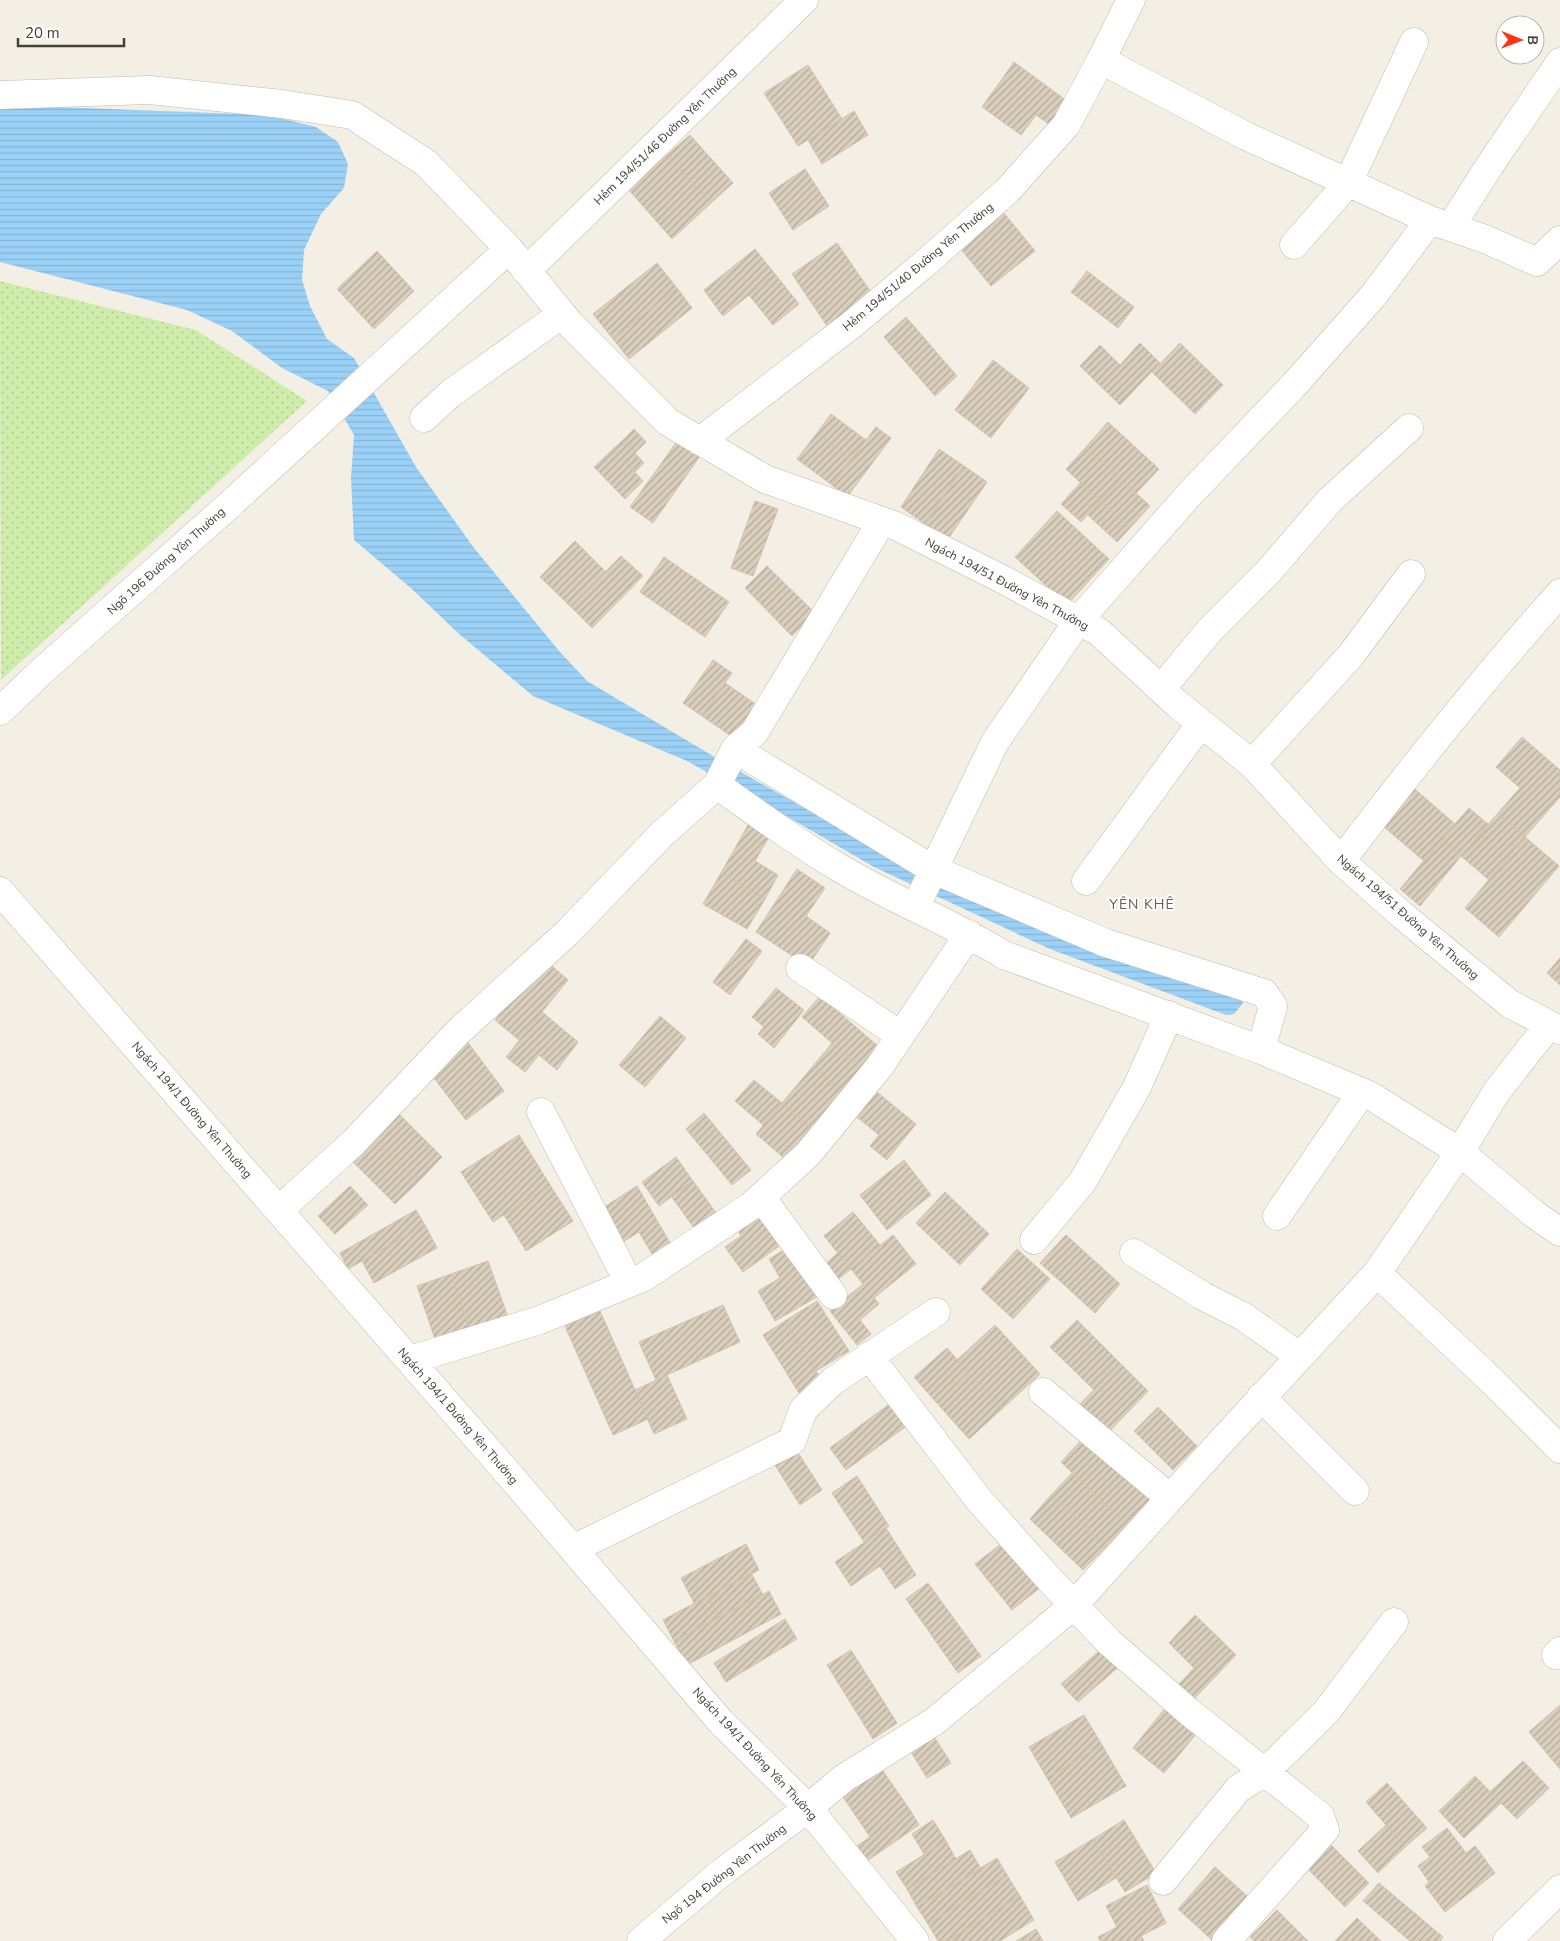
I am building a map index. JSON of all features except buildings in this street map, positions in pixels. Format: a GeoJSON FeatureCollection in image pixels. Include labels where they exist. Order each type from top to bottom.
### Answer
{"type":"FeatureCollection","features":[{"type":"Feature","properties":{"kind":"street","name":"Hẻm 194/51/46 Đường Yên Thường"},"geometry":{"type":"LineString","coordinates":[[526,271],[804,0]]}},
{"type":"Feature","properties":{"kind":"street","name":"Hẻm 194/51/40 Đường Yên Thường"},"geometry":{"type":"LineString","coordinates":[[700,441],[850,326],[1008,190],[1066,125],[1131,0]]}},
{"type":"Feature","properties":{"kind":"street"},"geometry":{"type":"LineString","coordinates":[[1294,245],[1348,183],[1414,42]]}},
{"type":"Feature","properties":{"kind":"street"},"geometry":{"type":"LineString","coordinates":[[1101,60],[1246,136],[1348,183],[1537,262],[1560,240]]}},
{"type":"Feature","properties":{"kind":"street"},"geometry":{"type":"LineString","coordinates":[[918,904],[996,742],[1078,621],[1188,496],[1294,385],[1441,223],[1490,165],[1560,62]]}},
{"type":"Feature","properties":{"kind":"street","name":"Ngách 194/51 Đường Yên Thường"},"geometry":{"type":"LineString","coordinates":[[0,95],[150,90],[282,104],[352,115],[426,163],[509,249],[571,325],[668,422],[765,479],[882,521],[1004,580],[1099,632],[1161,689],[1252,764],[1341,861],[1402,915],[1510,1004],[1554,1028]]}},
{"type":"Feature","properties":{"kind":"street","name":"Ngõ 196 Đường Yên Thường"},"geometry":{"type":"LineString","coordinates":[[0,711],[509,249]]}},
{"type":"Feature","properties":{"kind":"street"},"geometry":{"type":"LineString","coordinates":[[424,418],[450,394],[562,314]]}},
{"type":"Feature","properties":{"kind":"street"},"geometry":{"type":"LineString","coordinates":[[1161,689],[1210,630],[1268,572],[1330,500],[1409,428]]}},
{"type":"Feature","properties":{"kind":"street"},"geometry":{"type":"LineString","coordinates":[[279,1210],[353,1143],[458,1032],[566,933],[662,834],[718,783],[733,752],[754,733],[882,521]]}},
{"type":"Feature","properties":{"kind":"street"},"geometry":{"type":"LineString","coordinates":[[1252,764],[1351,655],[1411,574]]}},
{"type":"Feature","properties":{"kind":"street"},"geometry":{"type":"LineString","coordinates":[[1341,861],[1392,793],[1483,681],[1560,593]]}},
{"type":"Feature","properties":{"kind":"street"},"geometry":{"type":"LineString","coordinates":[[1086,881],[1201,723]]}},
{"type":"Feature","properties":{"kind":"street"},"geometry":{"type":"LineString","coordinates":[[733,752],[933,872],[1106,943],[1264,993],[1273,1006],[1261,1050]]}},
{"type":"Feature","properties":{"kind":"street"},"geometry":{"type":"LineString","coordinates":[[718,783],[833,864],[918,904],[1004,955],[1261,1050],[1371,1096],[1460,1152],[1534,1214],[1560,1232]]}},
{"type":"Feature","properties":{"kind":"street","name":"Ngách 194/1 Đường Yên Thường"},"geometry":{"type":"LineString","coordinates":[[0,891],[574,1549],[720,1722],[808,1808],[915,1941]]}},
{"type":"Feature","properties":{"kind":"street"},"geometry":{"type":"LineString","coordinates":[[410,1360],[540,1320],[629,1283],[652,1272],[751,1206],[808,1154],[880,1066],[969,934]]}},
{"type":"Feature","properties":{"kind":"street"},"geometry":{"type":"LineString","coordinates":[[800,968],[900,1035]]}},
{"type":"Feature","properties":{"kind":"street"},"geometry":{"type":"LineString","coordinates":[[1034,1240],[1083,1181],[1137,1087],[1169,1015]]}},
{"type":"Feature","properties":{"kind":"street","name":"Ngõ 194 Đường Yên Thường"},"geometry":{"type":"LineString","coordinates":[[641,1941],[721,1874],[844,1778],[935,1721],[1074,1605],[1261,1397],[1376,1273],[1460,1152],[1497,1091],[1554,1028]]}},
{"type":"Feature","properties":{"kind":"street"},"geometry":{"type":"LineString","coordinates":[[1277,1216],[1362,1092]]}},
{"type":"Feature","properties":{"kind":"street"},"geometry":{"type":"LineString","coordinates":[[541,1112],[629,1283]]}},
{"type":"Feature","properties":{"kind":"street"},"geometry":{"type":"LineString","coordinates":[[761,1197],[833,1295]]}},
{"type":"Feature","properties":{"kind":"street"},"geometry":{"type":"LineString","coordinates":[[1134,1253],[1203,1296],[1244,1318],[1299,1356]]}},
{"type":"Feature","properties":{"kind":"street"},"geometry":{"type":"LineString","coordinates":[[1376,1273],[1491,1380],[1560,1449]]}},
{"type":"Feature","properties":{"kind":"street"},"geometry":{"type":"LineString","coordinates":[[574,1549],[792,1440],[803,1410],[833,1381],[936,1312]]}},
{"type":"Feature","properties":{"kind":"street"},"geometry":{"type":"LineString","coordinates":[[869,1356],[979,1500],[1109,1642],[1188,1712],[1320,1816],[1325,1830],[1226,1941]]}},
{"type":"Feature","properties":{"kind":"street"},"geometry":{"type":"LineString","coordinates":[[1043,1392],[1170,1498]]}},
{"type":"Feature","properties":{"kind":"street"},"geometry":{"type":"LineString","coordinates":[[1261,1397],[1355,1491]]}},
{"type":"Feature","properties":{"kind":"street"},"geometry":{"type":"LineString","coordinates":[[1163,1881],[1238,1789],[1265,1772],[1326,1712],[1394,1622]]}},
{"type":"Feature","properties":{"kind":"street"},"geometry":{"type":"LineString","coordinates":[[1514,1938],[1560,1889]]}},
{"type":"Feature","properties":{"kind":"green space"},"geometry":{"type":"Polygon","coordinates":[[[0,281],[196,330],[307,401],[1,680],[0,281]]]}},
{"type":"Feature","properties":{"kind":"water"},"geometry":{"type":"Polygon","coordinates":[[[0,102],[29,106],[268,115],[316,127],[338,142],[348,164],[344,188],[321,214],[304,250],[302,280],[310,306],[327,339],[354,358],[416,467],[474,548],[560,652],[587,681],[900,863],[1241,996],[1243,1003],[1234,1014],[1226,1015],[1050,949],[874,867],[687,761],[533,696],[458,633],[412,589],[354,540],[351,478],[354,435],[328,391],[282,368],[232,331],[187,310],[0,262],[0,102]]]}},
{"type":"Feature","properties":{"kind":"district","name":"YÊN KHÊ"},"geometry":{"type":"Point","coordinates":[1142,904]}}]}
